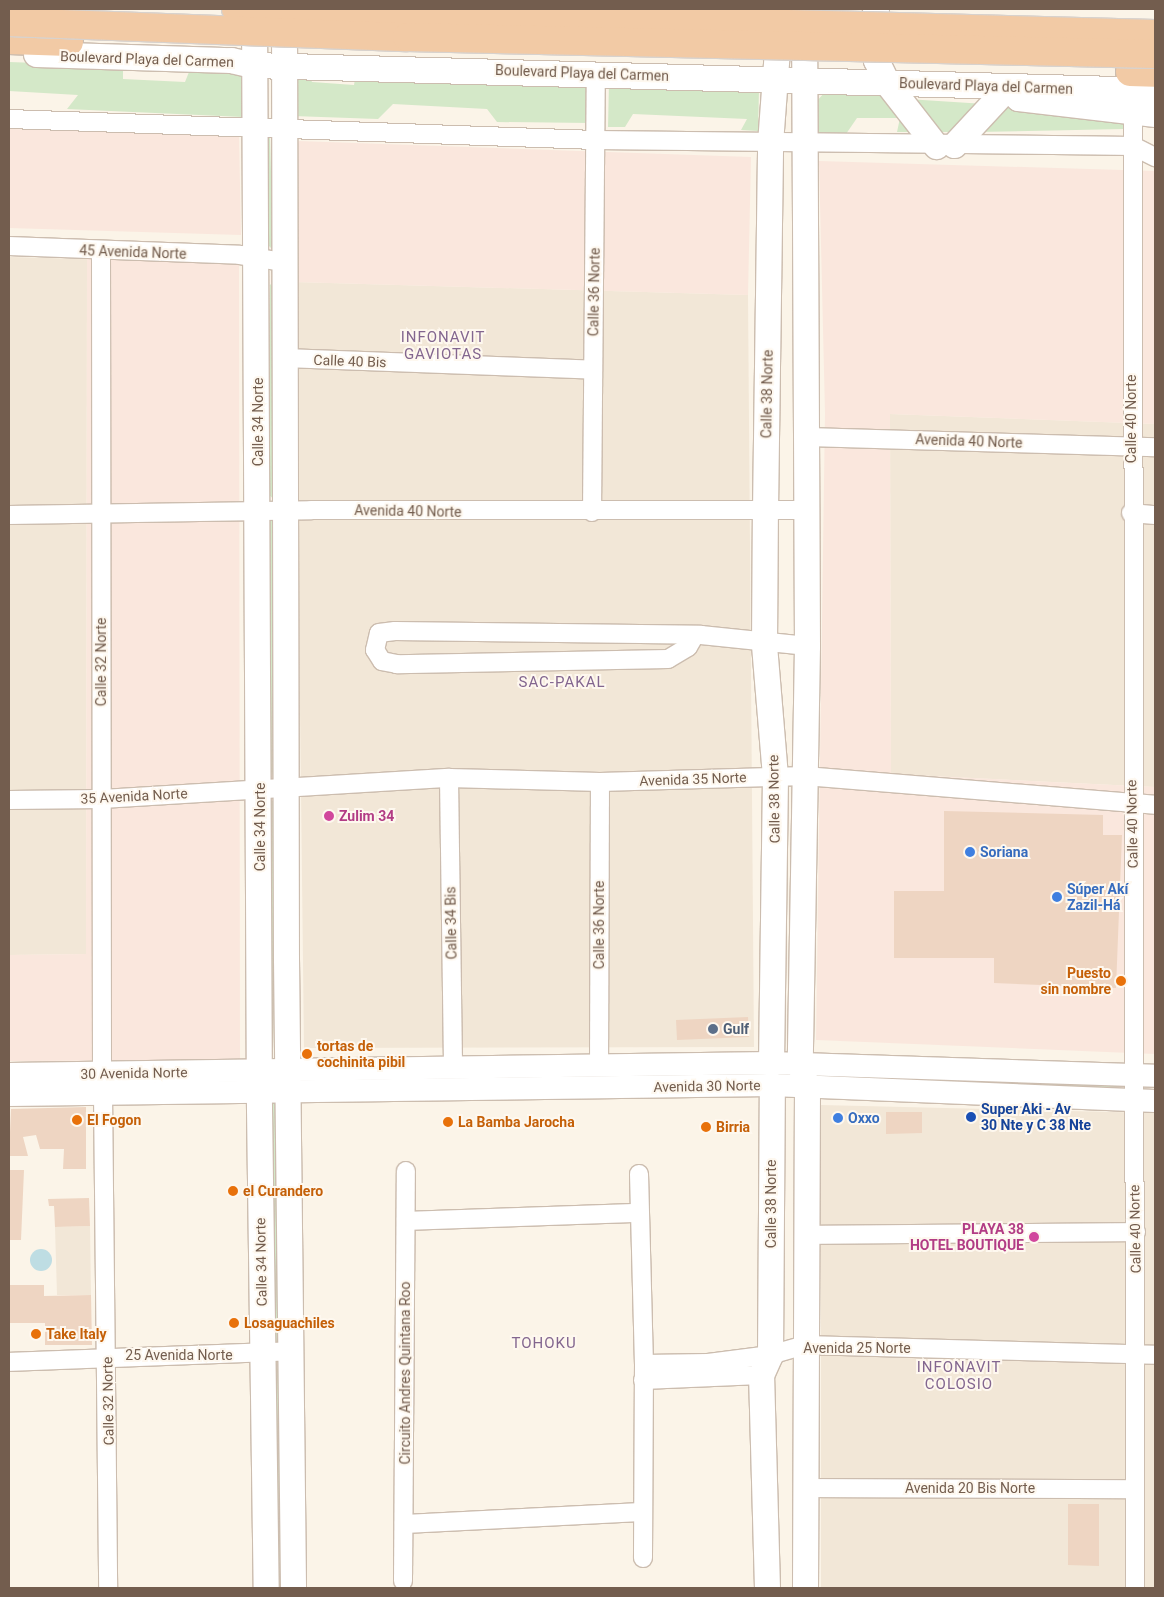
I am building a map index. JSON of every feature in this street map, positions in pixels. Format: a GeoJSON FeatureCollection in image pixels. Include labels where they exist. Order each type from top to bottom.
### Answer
{"type":"FeatureCollection","features":[{"type":"Feature","properties":{"kind":"highway"},"geometry":{"type":"LineString","coordinates":[[236,9],[414,10],[816,27],[1155,34]]}},
{"type":"Feature","properties":{"kind":"highway"},"geometry":{"type":"LineString","coordinates":[[816,27],[892,13],[1155,17]]}},
{"type":"Feature","properties":{"kind":"highway"},"geometry":{"type":"LineString","coordinates":[[9,22],[407,37],[816,27],[1155,54]]}},
{"type":"Feature","properties":{"kind":"highway"},"geometry":{"type":"LineString","coordinates":[[816,27],[848,57],[1144,91]]}},
{"type":"Feature","properties":{"kind":"highway"},"geometry":{"type":"LineString","coordinates":[[9,40],[361,49],[407,37]]}},
{"type":"Feature","properties":{"kind":"main road","name":"Calle 34 Norte"},"geometry":{"type":"LineString","coordinates":[[254,9],[252,126],[258,258],[259,1081],[266,1588]]}},
{"type":"Feature","properties":{"kind":"main road","name":"Calle 34 Norte"},"geometry":{"type":"LineString","coordinates":[[284,9],[284,262],[287,358],[287,1080],[293,1588]]}},
{"type":"Feature","properties":{"kind":"main road"},"geometry":{"type":"LineString","coordinates":[[644,75],[660,66],[672,50],[677,33],[667,9]]}},
{"type":"Feature","properties":{"kind":"main road","name":"Calle 38 Norte"},"geometry":{"type":"LineString","coordinates":[[767,1588],[766,1365],[775,776],[764,644],[765,510],[770,143],[780,9]]}},
{"type":"Feature","properties":{"kind":"main road"},"geometry":{"type":"LineString","coordinates":[[876,9],[869,30],[887,83],[945,145],[1007,88]]}},
{"type":"Feature","properties":{"kind":"main road"},"geometry":{"type":"LineString","coordinates":[[805,1588],[804,1235],[807,1088],[800,1065],[808,510],[805,144],[807,79],[816,27]]}},
{"type":"Feature","properties":{"kind":"main road","name":"Boulevard Playa del Carmen"},"geometry":{"type":"LineString","coordinates":[[9,53],[231,60],[252,65],[596,72],[1007,88],[1144,91]]}},
{"type":"Feature","properties":{"kind":"street","name":"Calle 36 Norte"},"geometry":{"type":"LineString","coordinates":[[592,512],[596,72]]}},
{"type":"Feature","properties":{"kind":"street","name":"Calle 40 Norte"},"geometry":{"type":"LineString","coordinates":[[1135,1588],[1136,1232],[1145,1075],[1131,804],[1131,446],[1133,146],[1144,91]]}},
{"type":"Feature","properties":{"kind":"street"},"geometry":{"type":"LineString","coordinates":[[9,119],[284,127],[596,140],[805,144],[1133,146],[1155,157]]}},
{"type":"Feature","properties":{"kind":"street","name":"45 Avenida Norte"},"geometry":{"type":"LineString","coordinates":[[9,246],[101,252],[258,258],[284,262]]}},
{"type":"Feature","properties":{"kind":"street","name":"Calle 32 Norte"},"geometry":{"type":"LineString","coordinates":[[101,252],[103,1084],[108,1588]]}},
{"type":"Feature","properties":{"kind":"street","name":"Calle 40 Bis"},"geometry":{"type":"LineString","coordinates":[[287,358],[594,370]]}},
{"type":"Feature","properties":{"kind":"street","name":"Avenida 40 Norte"},"geometry":{"type":"LineString","coordinates":[[808,436],[1131,446]]}},
{"type":"Feature","properties":{"kind":"street"},"geometry":{"type":"LineString","coordinates":[[1131,446],[1155,447]]}},
{"type":"Feature","properties":{"kind":"street","name":"Avenida 40 Norte"},"geometry":{"type":"LineString","coordinates":[[9,515],[287,510],[592,512],[808,510]]}},
{"type":"Feature","properties":{"kind":"street"},"geometry":{"type":"LineString","coordinates":[[1131,514],[1155,515]]}},
{"type":"Feature","properties":{"kind":"street"},"geometry":{"type":"LineString","coordinates":[[695,635],[688,647],[668,659],[396,664],[382,661],[375,650],[382,632],[695,635],[764,644],[807,646]]}},
{"type":"Feature","properties":{"kind":"street","name":"Avenida 35 Norte"},"geometry":{"type":"LineString","coordinates":[[259,790],[449,778],[600,782],[805,776],[1155,805]]}},
{"type":"Feature","properties":{"kind":"street","name":"Calle 34 Bis"},"geometry":{"type":"LineString","coordinates":[[449,778],[453,1069]]}},
{"type":"Feature","properties":{"kind":"street","name":"Calle 36 Norte"},"geometry":{"type":"LineString","coordinates":[[599,1067],[600,782]]}},
{"type":"Feature","properties":{"kind":"street","name":"35 Avenida Norte"},"geometry":{"type":"LineString","coordinates":[[9,800],[102,799],[259,790]]}},
{"type":"Feature","properties":{"kind":"street","name":"Avenida 30 Norte"},"geometry":{"type":"LineString","coordinates":[[259,1081],[771,1074],[800,1065],[1145,1075]]}},
{"type":"Feature","properties":{"kind":"street","name":"Avenida 30 Norte"},"geometry":{"type":"LineString","coordinates":[[287,1080],[453,1069],[599,1067],[771,1074],[807,1088],[1145,1100]]}},
{"type":"Feature","properties":{"kind":"street","name":"30 Avenida Norte"},"geometry":{"type":"LineString","coordinates":[[9,1074],[103,1084],[259,1081]]}},
{"type":"Feature","properties":{"kind":"street"},"geometry":{"type":"LineString","coordinates":[[9,1095],[103,1084]]}},
{"type":"Feature","properties":{"kind":"street","name":"Circuito Andres Quintana Roo"},"geometry":{"type":"LineString","coordinates":[[403,1581],[406,1171]]}},
{"type":"Feature","properties":{"kind":"street"},"geometry":{"type":"LineString","coordinates":[[639,1174],[644,1372],[643,1558]]}},
{"type":"Feature","properties":{"kind":"street"},"geometry":{"type":"LineString","coordinates":[[406,1222],[639,1214]]}},
{"type":"Feature","properties":{"kind":"street"},"geometry":{"type":"LineString","coordinates":[[804,1235],[1136,1232]]}},
{"type":"Feature","properties":{"kind":"street","name":"Avenida 25 Norte"},"geometry":{"type":"LineString","coordinates":[[766,1365],[805,1345],[1155,1355]]}},
{"type":"Feature","properties":{"kind":"street","name":"25 Avenida Norte"},"geometry":{"type":"LineString","coordinates":[[9,1362],[107,1356],[262,1355],[289,1351]]}},
{"type":"Feature","properties":{"kind":"street"},"geometry":{"type":"LineString","coordinates":[[644,1372],[766,1365]]}},
{"type":"Feature","properties":{"kind":"street","name":"Avenida 20 Bis Norte"},"geometry":{"type":"LineString","coordinates":[[806,1488],[1134,1489]]}},
{"type":"Feature","properties":{"kind":"street"},"geometry":{"type":"LineString","coordinates":[[404,1524],[642,1512]]}},
{"type":"Feature","properties":{"kind":"shaded area"},"geometry":{"type":"Polygon","coordinates":[[[9,129],[239,134],[241,235],[9,228],[9,129]]]}},
{"type":"Feature","properties":{"kind":"shaded area"},"geometry":{"type":"Polygon","coordinates":[[[298,141],[751,157],[748,295],[295,282],[298,141]]]}},
{"type":"Feature","properties":{"kind":"shaded area"},"geometry":{"type":"Polygon","coordinates":[[[819,161],[1155,171],[1155,424],[890,414],[891,774],[1155,787],[1155,1054],[816,1040],[825,413],[819,161]]]}},
{"type":"Feature","properties":{"kind":"shaded area"},"geometry":{"type":"Polygon","coordinates":[[[9,257],[87,259],[86,954],[9,955],[9,257]]]}},
{"type":"Feature","properties":{"kind":"shaded area"},"geometry":{"type":"Polygon","coordinates":[[[87,259],[239,260],[240,1060],[9,1061],[9,955],[86,954],[87,259]]]}},
{"type":"Feature","properties":{"kind":"shaded area"},"geometry":{"type":"Polygon","coordinates":[[[295,282],[748,295],[754,1047],[304,1048],[295,282]]]}},
{"type":"Feature","properties":{"kind":"shaded area"},"geometry":{"type":"Polygon","coordinates":[[[890,414],[1155,424],[1155,787],[891,774],[890,414]]]}},
{"type":"Feature","properties":{"kind":"shaded area"},"geometry":{"type":"Polygon","coordinates":[[[821,1105],[1155,1113],[1155,1588],[821,1588],[821,1105]]]}},
{"type":"Feature","properties":{"kind":"shaded area"},"geometry":{"type":"Polygon","coordinates":[[[90,1226],[91,1295],[57,1295],[55,1227],[90,1226]]]}},
{"type":"Feature","properties":{"kind":"green space"},"geometry":{"type":"Polygon","coordinates":[[[9,62],[123,66],[123,79],[185,82],[191,67],[235,68],[244,75],[243,117],[67,109],[78,95],[9,91],[9,62]]]}},
{"type":"Feature","properties":{"kind":"green space"},"geometry":{"type":"Polygon","coordinates":[[[293,72],[307,72],[312,82],[354,85],[355,79],[590,83],[590,123],[497,122],[487,109],[393,104],[378,119],[293,116],[293,72]]]}},
{"type":"Feature","properties":{"kind":"green space"},"geometry":{"type":"Polygon","coordinates":[[[609,83],[759,90],[758,131],[741,130],[747,119],[633,114],[625,127],[608,127],[609,83]]]}},
{"type":"Feature","properties":{"kind":"green space"},"geometry":{"type":"Polygon","coordinates":[[[826,91],[886,94],[918,132],[897,132],[900,118],[857,118],[846,134],[815,133],[815,103],[826,91]]]}},
{"type":"Feature","properties":{"kind":"green space"},"geometry":{"type":"Polygon","coordinates":[[[907,99],[985,104],[958,132],[934,132],[907,99]]]}},
{"type":"Feature","properties":{"kind":"green space"},"geometry":{"type":"Polygon","coordinates":[[[1001,105],[1124,119],[1124,129],[976,132],[1001,105]]]}},
{"type":"Feature","properties":{"kind":"green space"},"geometry":{"type":"Polygon","coordinates":[[[270,136],[273,244],[271,248],[267,244],[265,138],[270,136]]]}},
{"type":"Feature","properties":{"kind":"green space"},"geometry":{"type":"Polygon","coordinates":[[[270,284],[273,287],[275,500],[269,495],[270,284]]]}},
{"type":"Feature","properties":{"kind":"green space"},"geometry":{"type":"Polygon","coordinates":[[[269,519],[276,519],[275,778],[270,771],[269,519]]]}},
{"type":"Feature","properties":{"kind":"green space"},"geometry":{"type":"Polygon","coordinates":[[[271,801],[275,801],[273,1062],[270,1058],[271,801]]]}},
{"type":"Feature","properties":{"kind":"green space"},"geometry":{"type":"Polygon","coordinates":[[[983,1080],[1117,1086],[1118,1089],[983,1084],[983,1080]]]}},
{"type":"Feature","properties":{"kind":"green space"},"geometry":{"type":"Polygon","coordinates":[[[268,1097],[275,1097],[279,1200],[279,1341],[276,1342],[268,1097]]]}},
{"type":"Feature","properties":{"kind":"green space"},"geometry":{"type":"Polygon","coordinates":[[[276,1367],[280,1372],[283,1588],[277,1588],[272,1369],[276,1367]]]}},
{"type":"Feature","properties":{"kind":"water"},"geometry":{"type":"Polygon","coordinates":[[[41,1249],[51,1256],[52,1260],[45,1270],[41,1271],[31,1264],[30,1260],[37,1250],[41,1249]]]}},
{"type":"Feature","properties":{"kind":"building","name":"Súper Akí Zazil-Há"},"geometry":{"type":"Polygon","coordinates":[[[944,811],[1103,815],[1103,835],[1122,835],[1116,988],[994,983],[994,958],[894,958],[894,891],[944,891],[944,811]]]}},
{"type":"Feature","properties":{"kind":"building","name":"Gulf"},"geometry":{"type":"Polygon","coordinates":[[[748,1017],[749,1037],[677,1040],[676,1020],[748,1017]]]}},
{"type":"Feature","properties":{"kind":"building"},"geometry":{"type":"Polygon","coordinates":[[[86,1107],[86,1169],[63,1169],[64,1149],[40,1149],[36,1135],[23,1137],[28,1156],[9,1156],[11,1109],[86,1107]]]}},
{"type":"Feature","properties":{"kind":"building","name":"Oxxo"},"geometry":{"type":"Polygon","coordinates":[[[886,1112],[922,1112],[922,1133],[886,1134],[886,1112]]]}},
{"type":"Feature","properties":{"kind":"building"},"geometry":{"type":"Polygon","coordinates":[[[9,1170],[24,1170],[21,1240],[9,1240],[9,1170]]]}},
{"type":"Feature","properties":{"kind":"building"},"geometry":{"type":"Polygon","coordinates":[[[89,1198],[90,1226],[55,1227],[54,1206],[49,1206],[48,1199],[89,1198]]]}},
{"type":"Feature","properties":{"kind":"building"},"geometry":{"type":"Polygon","coordinates":[[[9,1285],[44,1285],[44,1296],[91,1295],[92,1345],[45,1345],[45,1323],[9,1323],[9,1285]]]}},
{"type":"Feature","properties":{"kind":"building"},"geometry":{"type":"Polygon","coordinates":[[[1068,1504],[1099,1504],[1099,1566],[1068,1565],[1068,1504]]]}},
{"type":"Feature","properties":{"kind":"place","name":"Zulim 34"},"geometry":{"type":"Point","coordinates":[329,816]}},
{"type":"Feature","properties":{"kind":"place","name":"Soriana"},"geometry":{"type":"Point","coordinates":[970,852]}},
{"type":"Feature","properties":{"kind":"place","name":"Súper Akí Zazil-Há"},"geometry":{"type":"Point","coordinates":[1057,897]}},
{"type":"Feature","properties":{"kind":"place","name":"Puesto sin nombre"},"geometry":{"type":"Point","coordinates":[1121,981]}},
{"type":"Feature","properties":{"kind":"place","name":"Gulf"},"geometry":{"type":"Point","coordinates":[713,1029]}},
{"type":"Feature","properties":{"kind":"place","name":"tortas de cochinita pibil"},"geometry":{"type":"Point","coordinates":[307,1054]}},
{"type":"Feature","properties":{"kind":"place","name":"Super Aki - Av 30 Nte y C 38 Nte"},"geometry":{"type":"Point","coordinates":[971,1117]}},
{"type":"Feature","properties":{"kind":"place","name":"Oxxo"},"geometry":{"type":"Point","coordinates":[838,1118]}},
{"type":"Feature","properties":{"kind":"place","name":"El Fogon"},"geometry":{"type":"Point","coordinates":[77,1120]}},
{"type":"Feature","properties":{"kind":"place","name":"La Bamba Jarocha"},"geometry":{"type":"Point","coordinates":[448,1122]}},
{"type":"Feature","properties":{"kind":"place","name":"Birria"},"geometry":{"type":"Point","coordinates":[706,1127]}},
{"type":"Feature","properties":{"kind":"place","name":"el Curandero"},"geometry":{"type":"Point","coordinates":[233,1191]}},
{"type":"Feature","properties":{"kind":"place","name":"PLAYA 38 HOTEL BOUTIQUE"},"geometry":{"type":"Point","coordinates":[1034,1237]}},
{"type":"Feature","properties":{"kind":"place","name":"Losaguachiles"},"geometry":{"type":"Point","coordinates":[234,1323]}},
{"type":"Feature","properties":{"kind":"place","name":"Take Italy"},"geometry":{"type":"Point","coordinates":[36,1334]}},
{"type":"Feature","properties":{"kind":"district","name":"INFONAVIT GAVIOTAS"},"geometry":{"type":"Point","coordinates":[443,346]}},
{"type":"Feature","properties":{"kind":"district","name":"SAC-PAKAL"},"geometry":{"type":"Point","coordinates":[562,683]}},
{"type":"Feature","properties":{"kind":"district","name":"TOHOKU"},"geometry":{"type":"Point","coordinates":[544,1344]}},
{"type":"Feature","properties":{"kind":"district","name":"INFONAVIT COLOSIO"},"geometry":{"type":"Point","coordinates":[959,1376]}}]}
